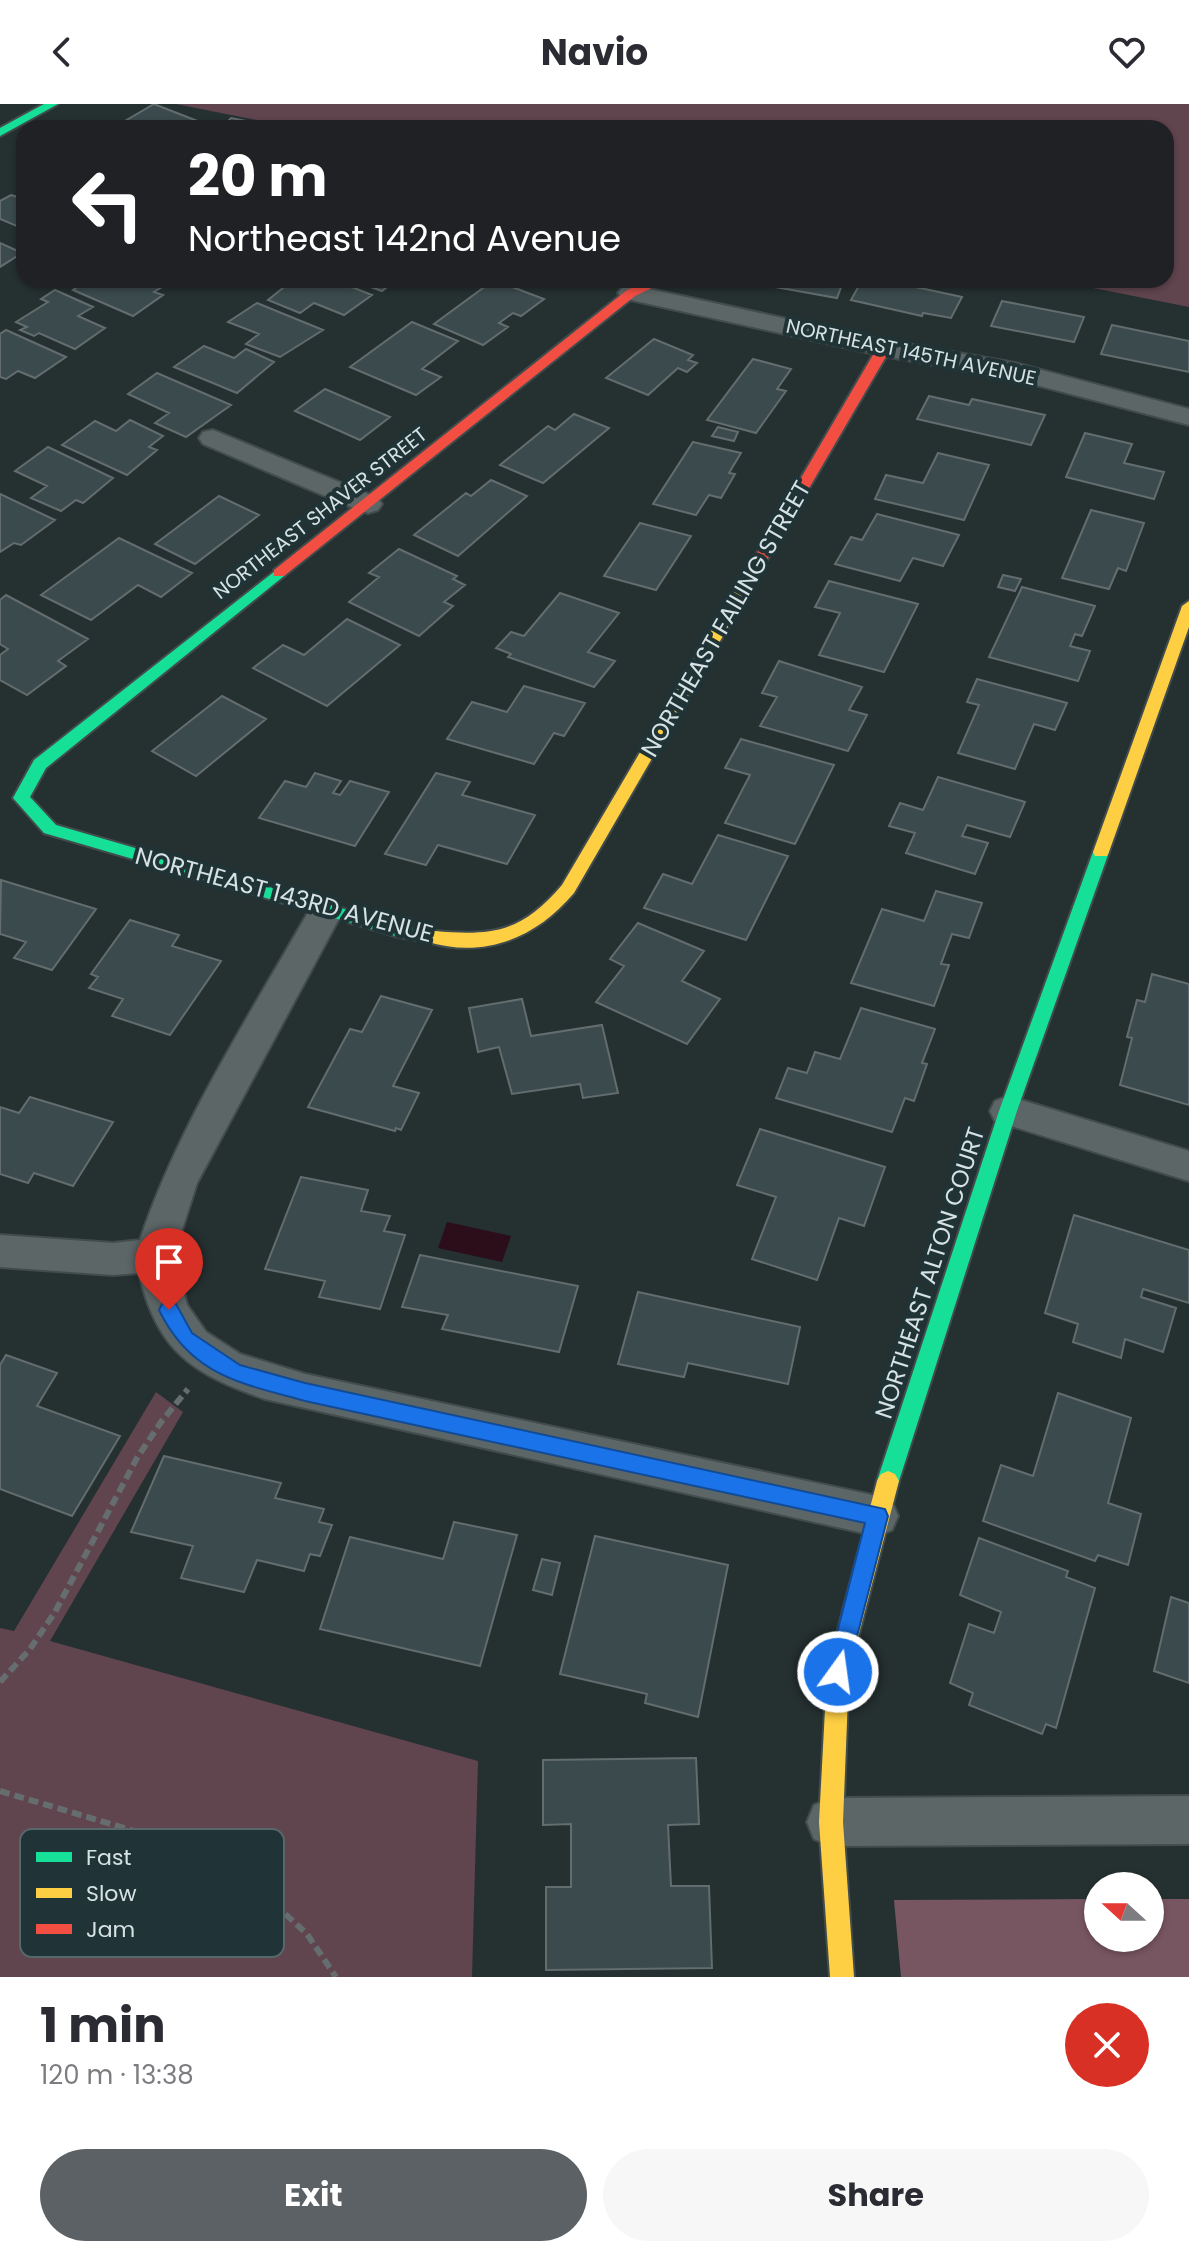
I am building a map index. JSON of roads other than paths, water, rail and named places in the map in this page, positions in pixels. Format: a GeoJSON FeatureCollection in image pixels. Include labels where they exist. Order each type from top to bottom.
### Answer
{"type":"FeatureCollection","features":[{"type":"Feature","properties":{"kind":"street"},"geometry":{"type":"LineString","coordinates":[[23,120],[52,104]]}},
{"type":"Feature","properties":{"kind":"street","name":"NORTHEAST SHAVER STREET"},"geometry":{"type":"LineString","coordinates":[[10,800],[40,764],[631,293],[643,288]]}},
{"type":"Feature","properties":{"kind":"street","name":"NORTHEAST 145TH AVENUE"},"geometry":{"type":"LineString","coordinates":[[631,293],[884,348],[1015,371],[1189,417]]}},
{"type":"Feature","properties":{"kind":"street","name":"NORTHEAST FAILING STREET"},"geometry":{"type":"LineString","coordinates":[[568,889],[884,348]]}},
{"type":"Feature","properties":{"kind":"street"},"geometry":{"type":"LineString","coordinates":[[213,438],[368,504]]}},
{"type":"Feature","properties":{"kind":"street","name":"NORTHEAST ALTON COURT"},"geometry":{"type":"LineString","coordinates":[[842,1977],[831,1822],[838,1672],[877,1516],[1008,1111],[1189,606]]}},
{"type":"Feature","properties":{"kind":"street","name":"NORTHEAST 143RD AVENUE"},"geometry":{"type":"LineString","coordinates":[[10,800],[50,829],[326,911],[399,931],[450,940],[491,938],[524,931],[546,917],[568,889]]}},
{"type":"Feature","properties":{"kind":"street"},"geometry":{"type":"LineString","coordinates":[[326,911],[178,1183],[154,1255],[169,1310],[185,1339],[235,1373],[305,1392],[877,1516]]}},
{"type":"Feature","properties":{"kind":"street"},"geometry":{"type":"LineString","coordinates":[[1008,1111],[1189,1166]]}},
{"type":"Feature","properties":{"kind":"street"},"geometry":{"type":"LineString","coordinates":[[0,1251],[113,1259],[154,1255]]}},
{"type":"Feature","properties":{"kind":"street"},"geometry":{"type":"LineString","coordinates":[[831,1822],[1189,1820]]}}]}
